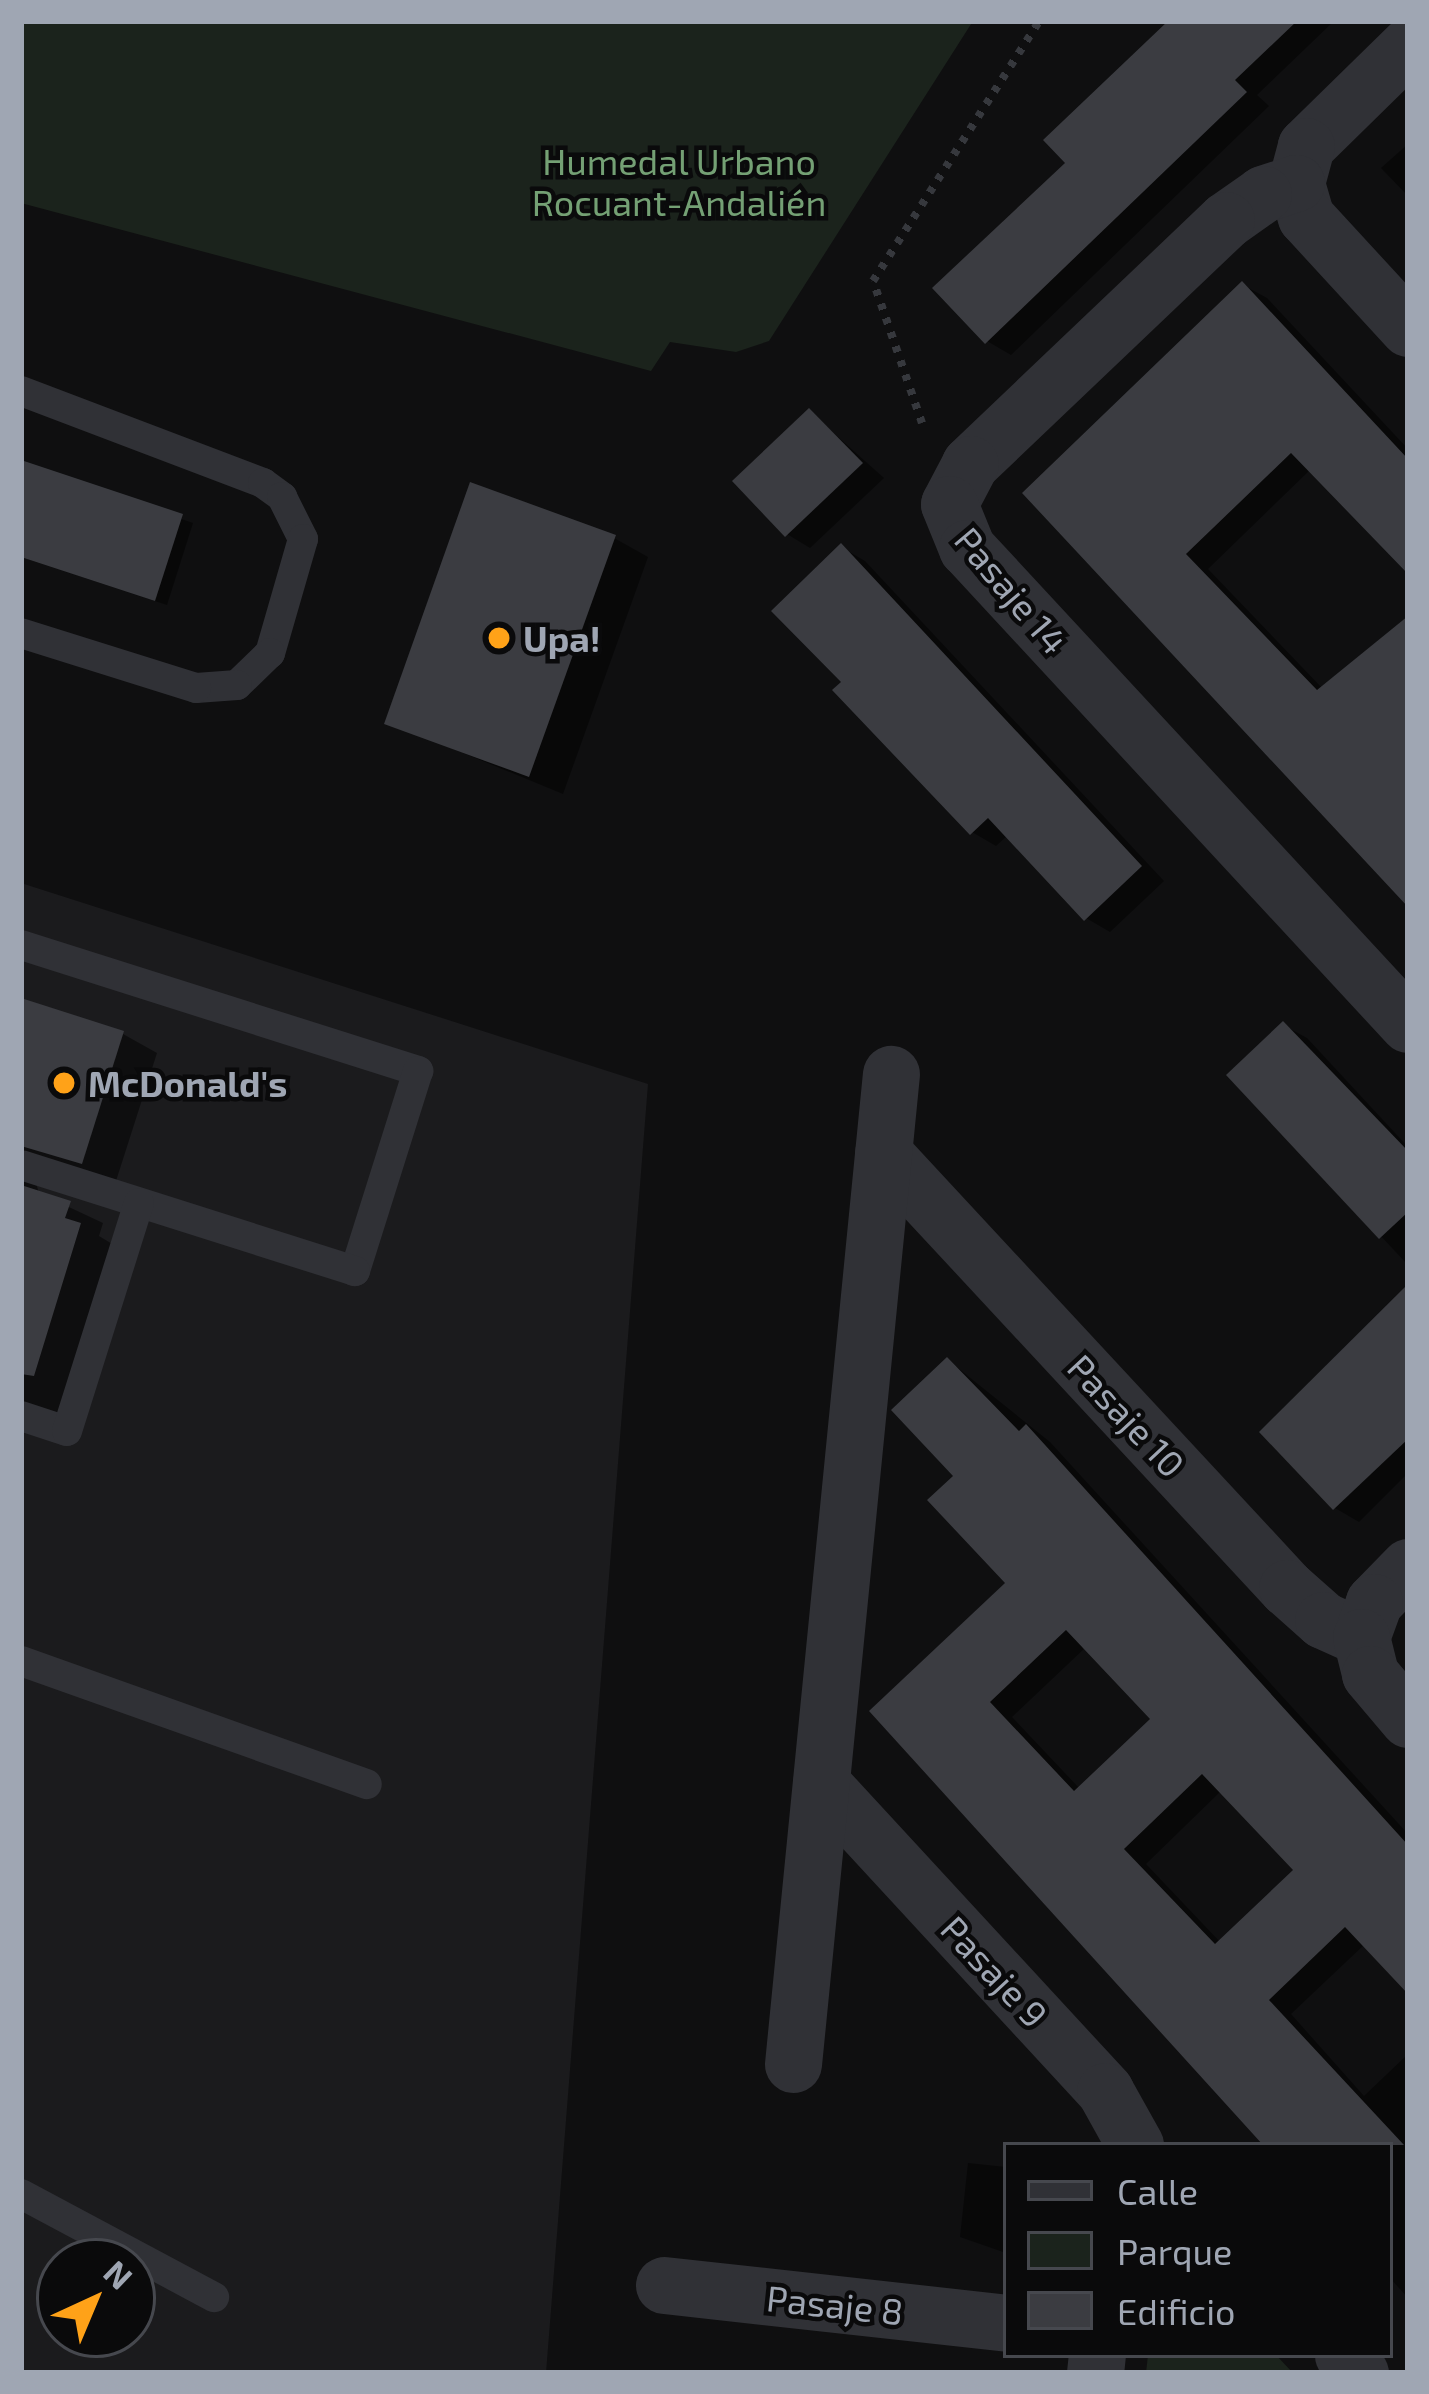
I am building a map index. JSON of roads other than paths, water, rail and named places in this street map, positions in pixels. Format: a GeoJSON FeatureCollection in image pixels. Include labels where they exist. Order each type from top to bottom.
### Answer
{"type":"FeatureCollection","features":[{"type":"Feature","properties":{"kind":"street"},"geometry":{"type":"LineString","coordinates":[[1408,46],[1306,146],[1296,183],[1306,217],[1408,328]]}},
{"type":"Feature","properties":{"kind":"street","name":"Pasaje 14"},"geometry":{"type":"LineString","coordinates":[[1296,183],[1226,220],[970,464],[950,504],[967,548],[1408,1024]]}},
{"type":"Feature","properties":{"kind":"street"},"geometry":{"type":"LineString","coordinates":[[793,2064],[831,1795],[894,1165],[891,1074]]}},
{"type":"Feature","properties":{"kind":"street","name":"Pasaje 10"},"geometry":{"type":"LineString","coordinates":[[894,1165],[1287,1588],[1323,1620],[1361,1637]]}},
{"type":"Feature","properties":{"kind":"street"},"geometry":{"type":"LineString","coordinates":[[1408,1567],[1374,1602],[1361,1637],[1370,1674],[1408,1719]]}},
{"type":"Feature","properties":{"kind":"street","name":"Pasaje 9"},"geometry":{"type":"LineString","coordinates":[[831,1795],[1096,2081],[1133,2142]]}},
{"type":"Feature","properties":{"kind":"street","name":"Pasaje 8"},"geometry":{"type":"LineString","coordinates":[[664,2284],[1003,2324]]}},
{"type":"Feature","properties":{"kind":"lane"},"geometry":{"type":"LineString","coordinates":[[21,392],[263,483],[282,497],[303,539],[270,653],[237,685],[196,688],[21,632]]}},
{"type":"Feature","properties":{"kind":"lane"},"geometry":{"type":"LineString","coordinates":[[21,945],[418,1071],[355,1271],[21,1166]]}},
{"type":"Feature","properties":{"kind":"lane"},"geometry":{"type":"LineString","coordinates":[[21,1416],[67,1431],[139,1203]]}},
{"type":"Feature","properties":{"kind":"lane"},"geometry":{"type":"LineString","coordinates":[[21,1660],[367,1784]]}},
{"type":"Feature","properties":{"kind":"lane"},"geometry":{"type":"LineString","coordinates":[[21,2194],[214,2297]]}},
{"type":"Feature","properties":{"kind":"place","name":"Upa!"},"geometry":{"type":"Point","coordinates":[499,638]}},
{"type":"Feature","properties":{"kind":"place","name":"McDonald's"},"geometry":{"type":"Point","coordinates":[64,1083]}},
{"type":"Feature","properties":{"kind":"park label","name":"Humedal Urbano Rocuant-Andalién"},"geometry":{"type":"Point","coordinates":[679,180]}}]}
